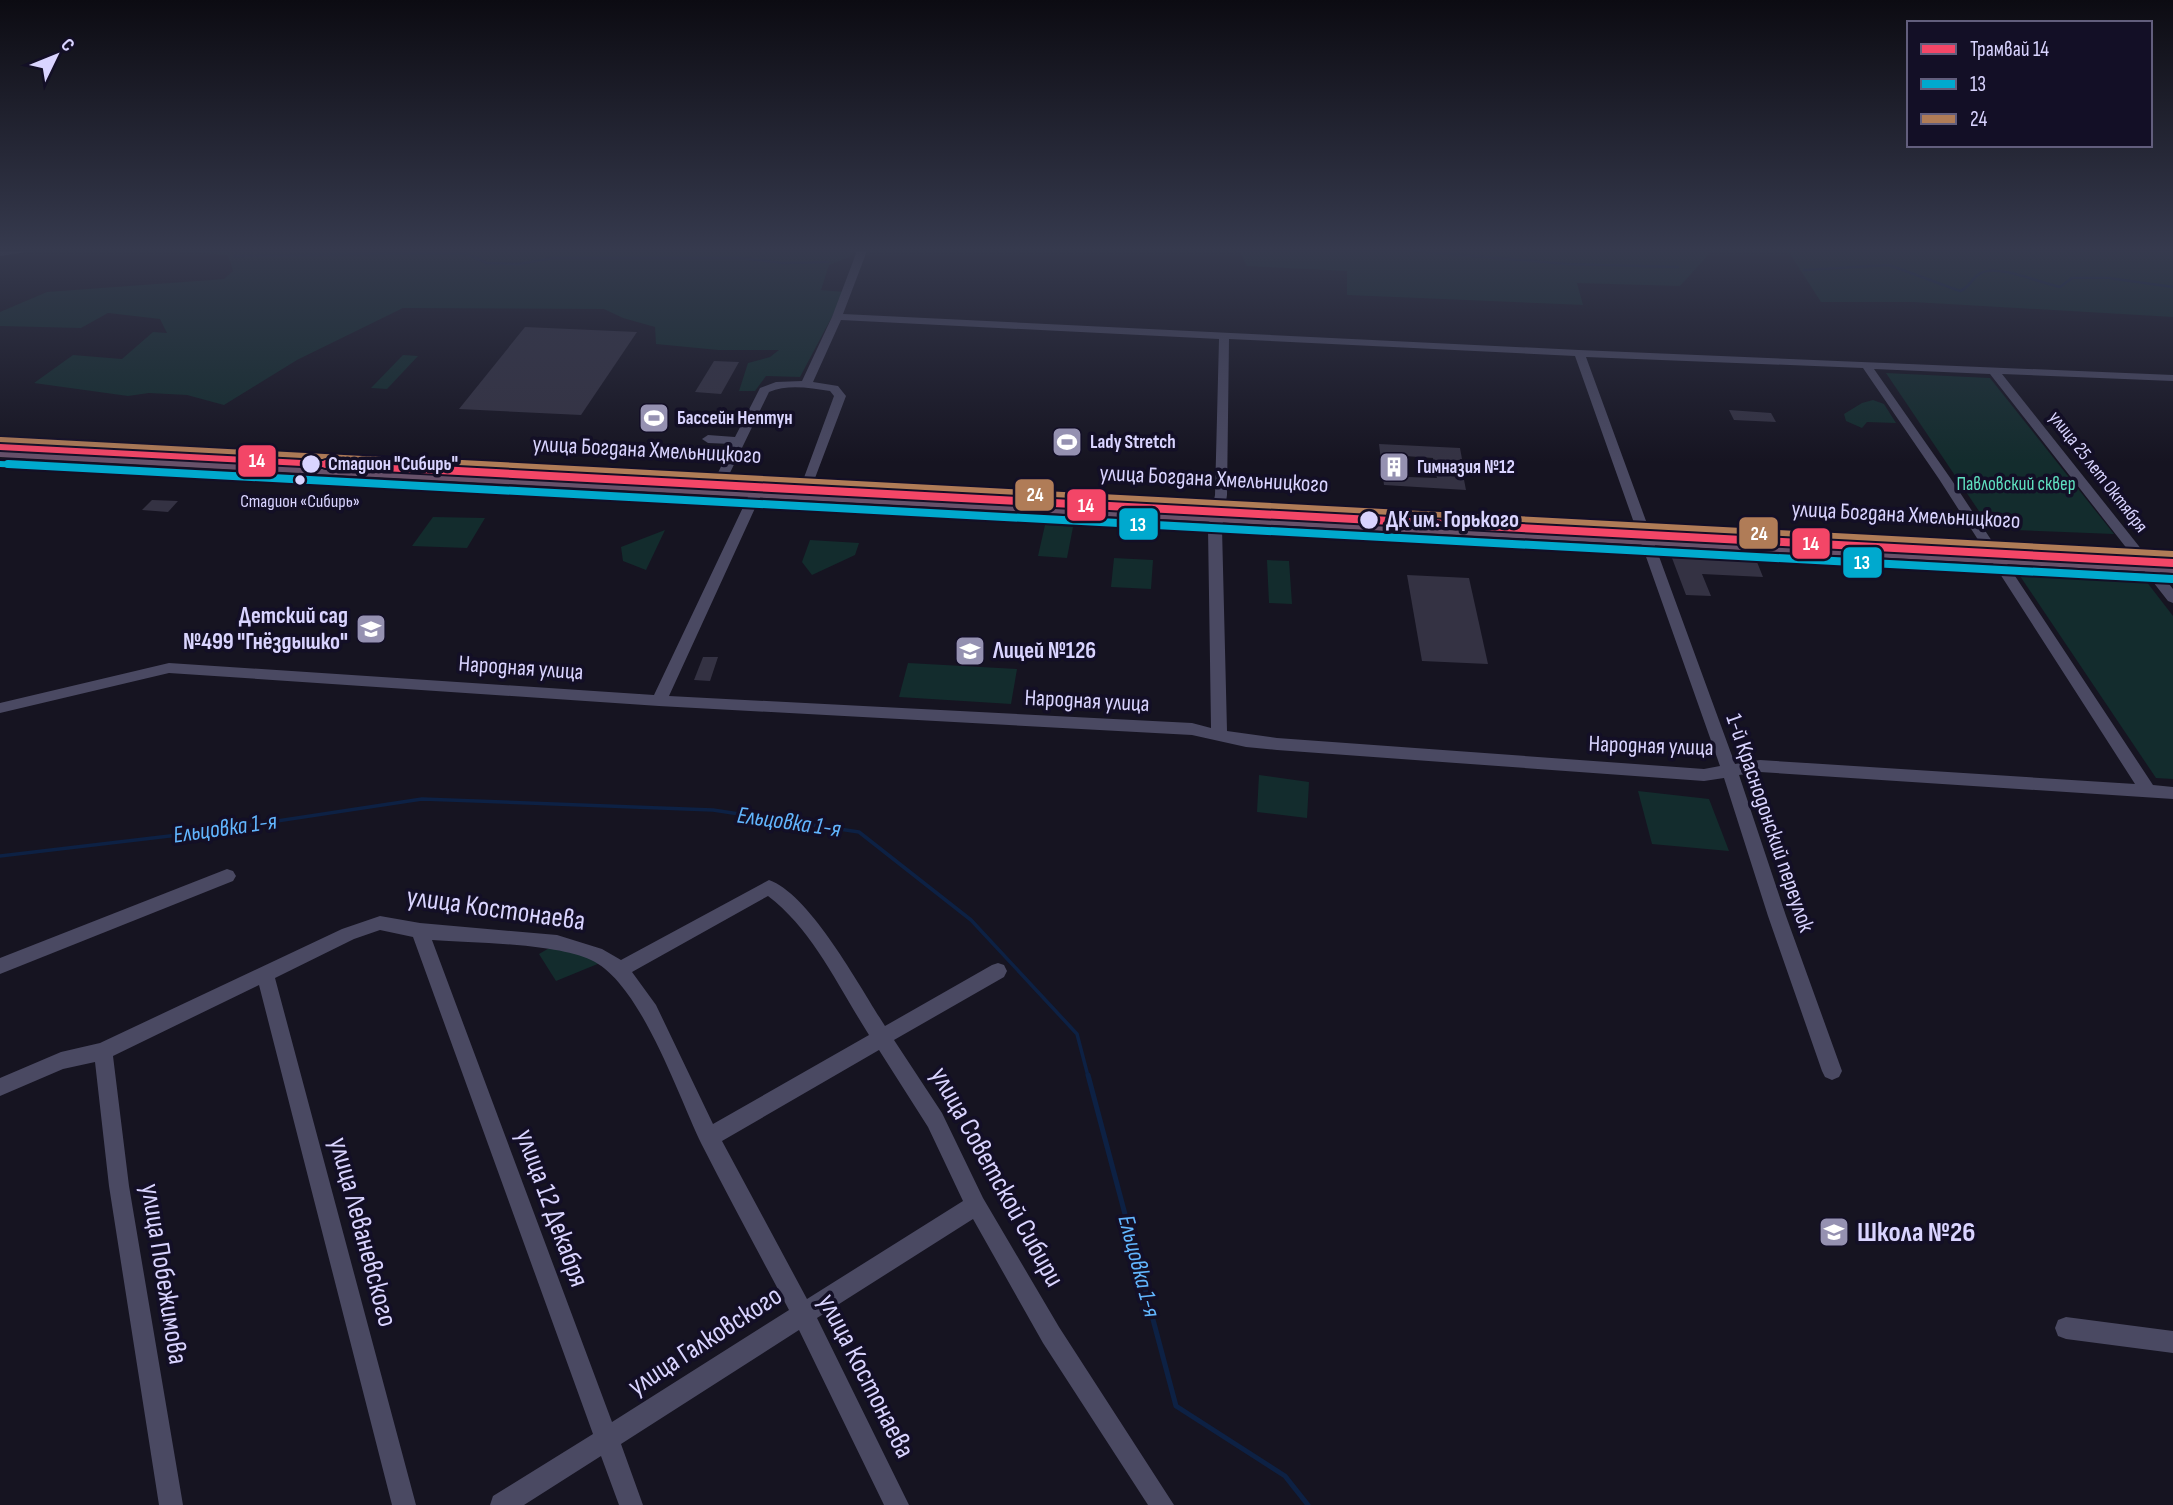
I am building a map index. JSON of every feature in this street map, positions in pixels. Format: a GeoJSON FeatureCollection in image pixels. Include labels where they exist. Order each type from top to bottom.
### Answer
{"type":"FeatureCollection","features":[{"type":"Feature","properties":{"kind":"highway","name":"улица Богдана Хмельницкого"},"geometry":{"type":"LineString","coordinates":[[0,439],[721,480],[758,487],[808,483],[1219,511]]}},
{"type":"Feature","properties":{"kind":"highway","name":"улица Богдана Хмельницкого"},"geometry":{"type":"LineString","coordinates":[[0,452],[758,487],[1991,550],[2142,559],[2173,567]]}},
{"type":"Feature","properties":{"kind":"highway","name":"улица Богдана Хмельницкого"},"geometry":{"type":"LineString","coordinates":[[2142,559],[2173,554]]}},
{"type":"Feature","properties":{"kind":"street"},"geometry":{"type":"LineString","coordinates":[[806,384],[835,321]]}},
{"type":"Feature","properties":{"kind":"street"},"geometry":{"type":"LineString","coordinates":[[923,321],[1579,353],[2173,377]]}},
{"type":"Feature","properties":{"kind":"street"},"geometry":{"type":"LineString","coordinates":[[1219,734],[1215,626],[1224,336]]}},
{"type":"Feature","properties":{"kind":"street","name":"1-й Краснодонский переулок"},"geometry":{"type":"LineString","coordinates":[[1579,353],[1730,771],[1777,916],[1832,1071]]}},
{"type":"Feature","properties":{"kind":"street"},"geometry":{"type":"LineString","coordinates":[[1866,365],[1991,550],[2148,791]]}},
{"type":"Feature","properties":{"kind":"street","name":"улица 25 лет Октября"},"geometry":{"type":"LineString","coordinates":[[1994,370],[2173,598]]}},
{"type":"Feature","properties":{"kind":"street"},"geometry":{"type":"LineString","coordinates":[[721,480],[764,390],[776,385],[806,384],[834,388],[840,396],[808,483]]}},
{"type":"Feature","properties":{"kind":"street"},"geometry":{"type":"LineString","coordinates":[[708,439],[739,441]]}},
{"type":"Feature","properties":{"kind":"street"},"geometry":{"type":"LineString","coordinates":[[659,701],[758,487]]}},
{"type":"Feature","properties":{"kind":"street","name":"Народная улица"},"geometry":{"type":"LineString","coordinates":[[0,708],[169,668],[659,701],[1192,729],[1246,741],[1704,775],[1760,766],[2173,793]]}},
{"type":"Feature","properties":{"kind":"street"},"geometry":{"type":"LineString","coordinates":[[0,966],[227,876]]}},
{"type":"Feature","properties":{"kind":"street","name":"улица Советской Сибири"},"geometry":{"type":"LineString","coordinates":[[620,970],[769,887],[790,903],[811,928],[935,1120],[976,1205],[1051,1335],[1162,1505]]}},
{"type":"Feature","properties":{"kind":"street","name":"улица Костонаева"},"geometry":{"type":"LineString","coordinates":[[0,1087],[61,1061],[103,1051],[348,934],[380,923],[420,931],[556,943],[597,954],[620,970],[649,1011],[709,1137],[803,1314],[898,1505]]}},
{"type":"Feature","properties":{"kind":"street","name":"улица 12 Декабря"},"geometry":{"type":"LineString","coordinates":[[420,931],[631,1505]]}},
{"type":"Feature","properties":{"kind":"street"},"geometry":{"type":"LineString","coordinates":[[709,1137],[998,971]]}},
{"type":"Feature","properties":{"kind":"street","name":"улица Леваневского"},"geometry":{"type":"LineString","coordinates":[[265,974],[404,1505]]}},
{"type":"Feature","properties":{"kind":"street","name":"улица Побежимова"},"geometry":{"type":"LineString","coordinates":[[103,1051],[119,1186],[171,1505]]}},
{"type":"Feature","properties":{"kind":"street","name":"улица Галковского"},"geometry":{"type":"LineString","coordinates":[[502,1505],[976,1205]]}},
{"type":"Feature","properties":{"kind":"street"},"geometry":{"type":"LineString","coordinates":[[2066,1328],[2173,1342]]}},
{"type":"Feature","properties":{"kind":"green space"},"geometry":{"type":"Polygon","coordinates":[[[0,321],[93,321],[81,328],[0,326],[0,321]]]}},
{"type":"Feature","properties":{"kind":"green space"},"geometry":{"type":"Polygon","coordinates":[[[161,321],[376,321],[297,360],[224,405],[187,395],[149,393],[128,396],[34,383],[73,355],[122,359],[153,332],[167,333],[161,321]]]}},
{"type":"Feature","properties":{"kind":"green space"},"geometry":{"type":"Polygon","coordinates":[[[634,321],[830,321],[800,377],[766,376],[755,391],[739,391],[748,363],[770,357],[779,350],[718,350],[656,344],[655,327],[634,321]]]}},
{"type":"Feature","properties":{"kind":"green space"},"geometry":{"type":"Polygon","coordinates":[[[403,355],[418,356],[387,389],[371,388],[403,355]]]}},
{"type":"Feature","properties":{"kind":"green space","name":"Павловский сквер"},"geometry":{"type":"Polygon","coordinates":[[[1886,373],[1990,378],[2114,534],[1991,529],[1886,373]]]}},
{"type":"Feature","properties":{"kind":"green space"},"geometry":{"type":"Polygon","coordinates":[[[1873,400],[1884,404],[1896,423],[1867,422],[1862,428],[1846,421],[1844,414],[1873,400]]]}},
{"type":"Feature","properties":{"kind":"green space"},"geometry":{"type":"Polygon","coordinates":[[[433,517],[485,518],[467,548],[412,546],[433,517]]]}},
{"type":"Feature","properties":{"kind":"green space"},"geometry":{"type":"Polygon","coordinates":[[[1045,525],[1073,527],[1067,558],[1038,556],[1045,525]]]}},
{"type":"Feature","properties":{"kind":"green space"},"geometry":{"type":"Polygon","coordinates":[[[665,530],[646,570],[623,561],[621,547],[665,530]]]}},
{"type":"Feature","properties":{"kind":"green space"},"geometry":{"type":"Polygon","coordinates":[[[810,540],[859,543],[855,555],[812,575],[802,562],[810,540]]]}},
{"type":"Feature","properties":{"kind":"green space"},"geometry":{"type":"Polygon","coordinates":[[[1114,558],[1153,560],[1151,589],[1111,587],[1114,558]]]}},
{"type":"Feature","properties":{"kind":"green space"},"geometry":{"type":"Polygon","coordinates":[[[1267,560],[1289,561],[1292,604],[1269,603],[1267,560]]]}},
{"type":"Feature","properties":{"kind":"green space"},"geometry":{"type":"Polygon","coordinates":[[[2018,573],[2146,581],[2173,616],[2173,779],[2156,778],[2018,573]]]}},
{"type":"Feature","properties":{"kind":"green space"},"geometry":{"type":"Polygon","coordinates":[[[908,663],[1017,669],[1011,704],[899,697],[908,663]]]}},
{"type":"Feature","properties":{"kind":"green space"},"geometry":{"type":"Polygon","coordinates":[[[1259,775],[1309,782],[1307,818],[1257,812],[1259,775]]]}},
{"type":"Feature","properties":{"kind":"green space"},"geometry":{"type":"Polygon","coordinates":[[[1638,791],[1709,799],[1729,851],[1652,844],[1638,791]]]}},
{"type":"Feature","properties":{"kind":"green space"},"geometry":{"type":"Polygon","coordinates":[[[551,947],[576,952],[600,963],[556,981],[539,954],[551,947]]]}},
{"type":"Feature","properties":{"kind":"building"},"geometry":{"type":"Polygon","coordinates":[[[525,327],[637,332],[581,415],[459,409],[525,327]]]}},
{"type":"Feature","properties":{"kind":"building"},"geometry":{"type":"Polygon","coordinates":[[[714,361],[739,362],[721,394],[695,392],[714,361]]]}},
{"type":"Feature","properties":{"kind":"building"},"geometry":{"type":"Polygon","coordinates":[[[1729,410],[1771,413],[1776,422],[1734,420],[1729,410]]]}},
{"type":"Feature","properties":{"kind":"building","name":"Гимназия №12"},"geometry":{"type":"Polygon","coordinates":[[[1379,444],[1460,448],[1466,490],[1384,485],[1379,444]],[[1405,456],[1408,477],[1437,478],[1433,458],[1405,456]]]}},
{"type":"Feature","properties":{"kind":"building"},"geometry":{"type":"Polygon","coordinates":[[[152,500],[178,501],[168,512],[142,510],[152,500]]]}},
{"type":"Feature","properties":{"kind":"building"},"geometry":{"type":"Polygon","coordinates":[[[1672,558],[1757,562],[1763,577],[1702,574],[1711,596],[1686,595],[1672,558]]]}},
{"type":"Feature","properties":{"kind":"building","name":"ДК им. Горького"},"geometry":{"type":"Polygon","coordinates":[[[1407,575],[1469,578],[1488,664],[1422,661],[1407,575]]]}},
{"type":"Feature","properties":{"kind":"building"},"geometry":{"type":"Polygon","coordinates":[[[703,657],[718,657],[710,681],[694,680],[703,657]]]}},
{"type":"Feature","properties":{"kind":"waterway","name":"Ельцовка 1-я"},"geometry":{"type":"LineString","coordinates":[[0,856],[212,831],[422,799],[713,810],[859,832],[971,920],[1077,1034],[1088,1076]]}},
{"type":"Feature","properties":{"kind":"waterway","name":"Ельцовка 1-я"},"geometry":{"type":"LineString","coordinates":[[1088,1075],[1176,1406],[1285,1476],[1308,1505]]}},
{"type":"Feature","properties":{"kind":"tram line","name":"14"},"geometry":{"type":"LineString","coordinates":[[0,447],[2173,563]]}},
{"type":"Feature","properties":{"kind":"transit line","name":"24"},"geometry":{"type":"LineString","coordinates":[[1,440],[2173,555]]}},
{"type":"Feature","properties":{"kind":"transit line","name":"13"},"geometry":{"type":"LineString","coordinates":[[0,464],[2172,579]]}},
{"type":"Feature","properties":{"kind":"place","name":"Бассейн Нептун"},"geometry":{"type":"Point","coordinates":[654,418]}},
{"type":"Feature","properties":{"kind":"place","name":"Lady Stretch"},"geometry":{"type":"Point","coordinates":[1067,442]}},
{"type":"Feature","properties":{"kind":"place","name":"Стадион \"Сибирь\""},"geometry":{"type":"Point","coordinates":[311,464]}},
{"type":"Feature","properties":{"kind":"place","name":"Гимназия №12"},"geometry":{"type":"Point","coordinates":[1394,467]}},
{"type":"Feature","properties":{"kind":"place","name":"Стадион «Сибирь»"},"geometry":{"type":"Point","coordinates":[300,480]}},
{"type":"Feature","properties":{"kind":"place","name":"ДК им. Горького"},"geometry":{"type":"Point","coordinates":[1369,520]}},
{"type":"Feature","properties":{"kind":"place","name":"Детский сад №499 \"Гнёздышко\""},"geometry":{"type":"Point","coordinates":[371,629]}},
{"type":"Feature","properties":{"kind":"place","name":"Лицей №126"},"geometry":{"type":"Point","coordinates":[970,651]}},
{"type":"Feature","properties":{"kind":"place","name":"Школа №26"},"geometry":{"type":"Point","coordinates":[1834,1232]}}]}
